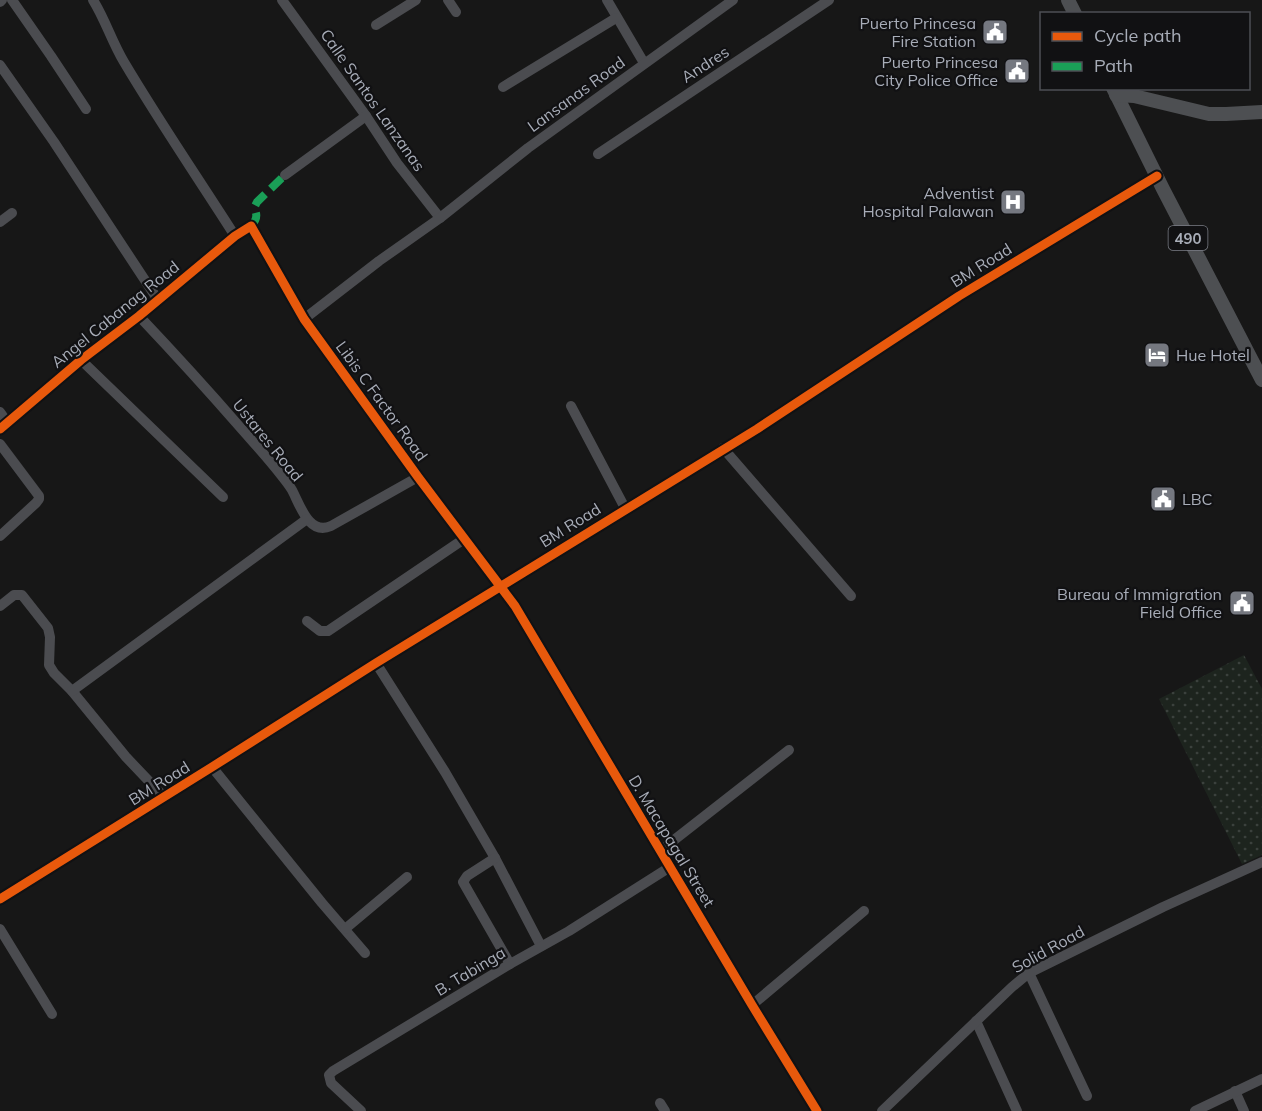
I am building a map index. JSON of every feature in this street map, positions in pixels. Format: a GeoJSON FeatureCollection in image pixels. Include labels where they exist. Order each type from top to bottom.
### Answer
{"type":"FeatureCollection","features":[{"type":"Feature","properties":{"kind":"main road"},"geometry":{"type":"LineString","coordinates":[[1148,90],[1169,105]]}},
{"type":"Feature","properties":{"kind":"main road","name":"490"},"geometry":{"type":"LineString","coordinates":[[1114,92],[1209,114],[1262,112]]}},
{"type":"Feature","properties":{"kind":"main road","name":"490"},"geometry":{"type":"LineString","coordinates":[[1114,92],[1262,380]]}},
{"type":"Feature","properties":{"kind":"street"},"geometry":{"type":"LineString","coordinates":[[12,0],[86,109]]}},
{"type":"Feature","properties":{"kind":"street"},"geometry":{"type":"LineString","coordinates":[[93,0],[128,68],[235,236]]}},
{"type":"Feature","properties":{"kind":"street","name":"Calle Santos Lanzanas"},"geometry":{"type":"LineString","coordinates":[[282,0],[440,218]]}},
{"type":"Feature","properties":{"kind":"street"},"geometry":{"type":"LineString","coordinates":[[376,25],[416,0]]}},
{"type":"Feature","properties":{"kind":"street"},"geometry":{"type":"LineString","coordinates":[[448,0],[456,12]]}},
{"type":"Feature","properties":{"kind":"street"},"geometry":{"type":"LineString","coordinates":[[607,0],[644,63]]}},
{"type":"Feature","properties":{"kind":"street","name":"Lansanas Road"},"geometry":{"type":"LineString","coordinates":[[304,319],[379,261],[440,218],[528,148],[733,0]]}},
{"type":"Feature","properties":{"kind":"street","name":"Andres"},"geometry":{"type":"LineString","coordinates":[[597,154],[829,0]]}},
{"type":"Feature","properties":{"kind":"street"},"geometry":{"type":"LineString","coordinates":[[503,87],[616,18]]}},
{"type":"Feature","properties":{"kind":"street"},"geometry":{"type":"LineString","coordinates":[[0,65],[54,142],[158,300]]}},
{"type":"Feature","properties":{"kind":"street"},"geometry":{"type":"LineString","coordinates":[[285,175],[366,116]]}},
{"type":"Feature","properties":{"kind":"street","name":"BM Road"},"geometry":{"type":"LineString","coordinates":[[2,896],[64,861],[376,663],[757,429],[969,290],[1157,176]]}},
{"type":"Feature","properties":{"kind":"street"},"geometry":{"type":"LineString","coordinates":[[0,222],[12,213]]}},
{"type":"Feature","properties":{"kind":"street","name":"Angel Cabanag Road"},"geometry":{"type":"LineString","coordinates":[[4,425],[81,360],[139,316],[235,236],[251,226]]}},
{"type":"Feature","properties":{"kind":"street","name":"Libis C Factor Road"},"geometry":{"type":"LineString","coordinates":[[251,226],[304,319],[500,587]]}},
{"type":"Feature","properties":{"kind":"street","name":"Ustares Road"},"geometry":{"type":"LineString","coordinates":[[139,316],[279,473],[292,490],[307,519]]}},
{"type":"Feature","properties":{"kind":"street"},"geometry":{"type":"LineString","coordinates":[[81,360],[223,497]]}},
{"type":"Feature","properties":{"kind":"street"},"geometry":{"type":"LineString","coordinates":[[571,406],[625,508]]}},
{"type":"Feature","properties":{"kind":"street"},"geometry":{"type":"LineString","coordinates":[[0,412],[4,425]]}},
{"type":"Feature","properties":{"kind":"street"},"geometry":{"type":"LineString","coordinates":[[0,444],[39,499],[0,536]]}},
{"type":"Feature","properties":{"kind":"street"},"geometry":{"type":"LineString","coordinates":[[723,448],[851,596]]}},
{"type":"Feature","properties":{"kind":"street"},"geometry":{"type":"LineString","coordinates":[[72,691],[307,519],[320,529],[325,529],[418,477]]}},
{"type":"Feature","properties":{"kind":"street"},"geometry":{"type":"LineString","coordinates":[[308,621],[320,631],[328,631],[464,539]]}},
{"type":"Feature","properties":{"kind":"street","name":"D. Macapagal Street"},"geometry":{"type":"LineString","coordinates":[[500,587],[515,606],[817,1111]]}},
{"type":"Feature","properties":{"kind":"street"},"geometry":{"type":"LineString","coordinates":[[0,606],[14,594],[21,595],[48,628],[50,668],[126,757],[164,797]]}},
{"type":"Feature","properties":{"kind":"street"},"geometry":{"type":"LineString","coordinates":[[376,663],[445,772],[495,858],[541,946]]}},
{"type":"Feature","properties":{"kind":"street"},"geometry":{"type":"LineString","coordinates":[[660,851],[789,750]]}},
{"type":"Feature","properties":{"kind":"street"},"geometry":{"type":"LineString","coordinates":[[212,767],[365,953]]}},
{"type":"Feature","properties":{"kind":"street"},"geometry":{"type":"LineString","coordinates":[[495,858],[466,876],[464,882],[510,964]]}},
{"type":"Feature","properties":{"kind":"street","name":"Solid Road"},"geometry":{"type":"LineString","coordinates":[[882,1111],[1029,973],[1163,907],[1262,862]]}},
{"type":"Feature","properties":{"kind":"street","name":"B. Tabinga"},"geometry":{"type":"LineString","coordinates":[[361,1111],[331,1083],[330,1073],[510,964],[570,931],[670,867]]}},
{"type":"Feature","properties":{"kind":"street"},"geometry":{"type":"LineString","coordinates":[[345,929],[407,877]]}},
{"type":"Feature","properties":{"kind":"street"},"geometry":{"type":"LineString","coordinates":[[752,1005],[864,911]]}},
{"type":"Feature","properties":{"kind":"street"},"geometry":{"type":"LineString","coordinates":[[0,929],[52,1014]]}},
{"type":"Feature","properties":{"kind":"street"},"geometry":{"type":"LineString","coordinates":[[1029,973],[1087,1096]]}},
{"type":"Feature","properties":{"kind":"street"},"geometry":{"type":"LineString","coordinates":[[976,1021],[1017,1111]]}},
{"type":"Feature","properties":{"kind":"street"},"geometry":{"type":"LineString","coordinates":[[1195,1111],[1211,1108],[1235,1092],[1262,1079]]}},
{"type":"Feature","properties":{"kind":"street"},"geometry":{"type":"LineString","coordinates":[[1235,1092],[1245,1111]]}},
{"type":"Feature","properties":{"kind":"shaded area"},"geometry":{"type":"Polygon","coordinates":[[[1244,655],[1262,689],[1262,855],[1242,864],[1159,699],[1244,655]]]}},
{"type":"Feature","properties":{"kind":"marked path"},"geometry":{"type":"LineString","coordinates":[[251,226],[255,222],[254,208],[257,202],[285,175]]}},
{"type":"Feature","properties":{"kind":"cycle path"},"geometry":{"type":"LineString","coordinates":[[0,899],[376,663],[757,429],[959,296],[1157,176]]}},
{"type":"Feature","properties":{"kind":"cycle path"},"geometry":{"type":"LineString","coordinates":[[0,429],[81,360],[139,316],[235,236],[251,226],[304,319],[515,606],[817,1111]]}},
{"type":"Feature","properties":{"kind":"place","name":"Puerto Princesa Fire Station"},"geometry":{"type":"Point","coordinates":[995,32]}},
{"type":"Feature","properties":{"kind":"place","name":"Puerto Princesa City Police Office"},"geometry":{"type":"Point","coordinates":[1017,71]}},
{"type":"Feature","properties":{"kind":"place","name":"Adventist Hospital Palawan"},"geometry":{"type":"Point","coordinates":[1013,202]}},
{"type":"Feature","properties":{"kind":"place","name":"Hue Hotel"},"geometry":{"type":"Point","coordinates":[1157,355]}},
{"type":"Feature","properties":{"kind":"place","name":"LBC"},"geometry":{"type":"Point","coordinates":[1163,499]}},
{"type":"Feature","properties":{"kind":"place","name":"Bureau of Immigration Field Office"},"geometry":{"type":"Point","coordinates":[1242,603]}}]}
